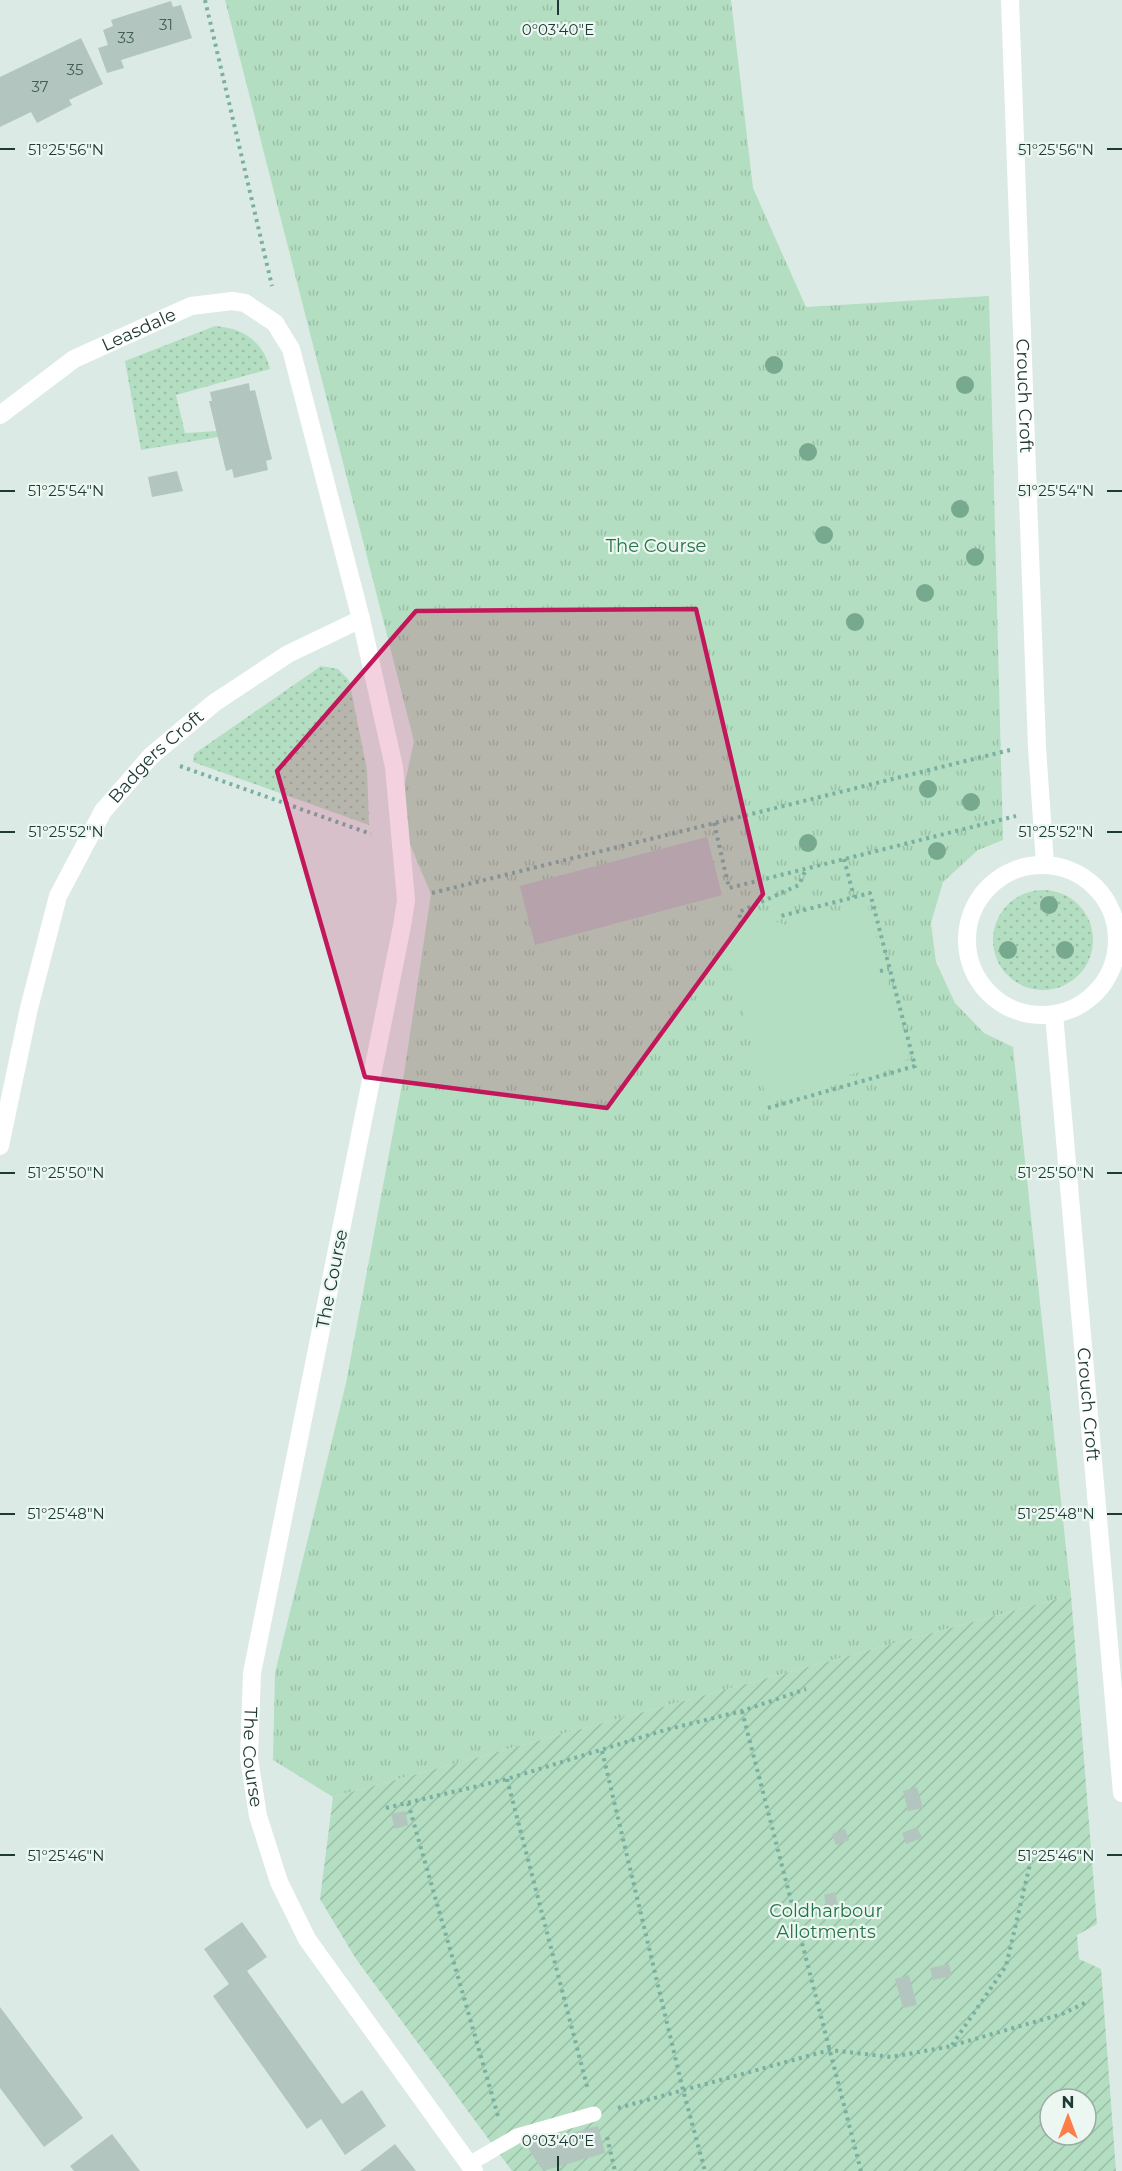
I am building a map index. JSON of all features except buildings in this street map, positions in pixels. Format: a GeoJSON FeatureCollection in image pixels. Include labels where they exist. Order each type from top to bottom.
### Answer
{"type":"FeatureCollection","features":[{"type":"Feature","properties":{"kind":"street","name":"Crouch Croft"},"geometry":{"type":"LineString","coordinates":[[1010,0],[1037,747],[1045,864]]}},
{"type":"Feature","properties":{"kind":"street","name":"Leasdale"},"geometry":{"type":"LineString","coordinates":[[0,415],[74,359],[191,306],[232,301],[245,303],[275,323],[284,336]]}},
{"type":"Feature","properties":{"kind":"street","name":"The Course"},"geometry":{"type":"LineString","coordinates":[[284,336],[291,349],[361,619],[394,767],[406,900],[252,1672],[249,1758],[262,1827],[279,1882],[307,1939],[472,2168]]}},
{"type":"Feature","properties":{"kind":"street","name":"Badgers Croft"},"geometry":{"type":"LineString","coordinates":[[0,1146],[28,1008],[58,896],[104,811],[151,756],[214,703],[279,660],[361,619]]}},
{"type":"Feature","properties":{"kind":"street"},"geometry":{"type":"LineString","coordinates":[[1045,864],[1072,870],[1094,885],[1109,905],[1119,930],[1113,965],[1100,988],[1081,1005],[1054,1014],[1028,1014],[1004,1005],[984,988],[971,965],[966,939],[971,914],[985,891],[1005,874],[1031,865],[1045,864]]}},
{"type":"Feature","properties":{"kind":"street","name":"Crouch Croft"},"geometry":{"type":"LineString","coordinates":[[1054,1014],[1122,1793]]}},
{"type":"Feature","properties":{"kind":"lane"},"geometry":{"type":"LineString","coordinates":[[472,2168],[517,2136],[598,2113]]}},
{"type":"Feature","properties":{"kind":"path"},"geometry":{"type":"LineString","coordinates":[[205,0],[273,290]]}},
{"type":"Feature","properties":{"kind":"path"},"geometry":{"type":"LineString","coordinates":[[406,900],[1001,751],[1037,747]]}},
{"type":"Feature","properties":{"kind":"path"},"geometry":{"type":"LineString","coordinates":[[151,756],[401,844]]}},
{"type":"Feature","properties":{"kind":"path"},"geometry":{"type":"LineString","coordinates":[[714,823],[729,888],[1041,810]]}},
{"type":"Feature","properties":{"kind":"path"},"geometry":{"type":"LineString","coordinates":[[844,859],[854,897]]}},
{"type":"Feature","properties":{"kind":"path"},"geometry":{"type":"LineString","coordinates":[[741,924],[739,912],[799,885],[806,869]]}},
{"type":"Feature","properties":{"kind":"path"},"geometry":{"type":"LineString","coordinates":[[768,1108],[915,1066],[870,893],[781,916]]}},
{"type":"Feature","properties":{"kind":"path"},"geometry":{"type":"LineString","coordinates":[[880,970],[888,969]]}},
{"type":"Feature","properties":{"kind":"path"},"geometry":{"type":"LineString","coordinates":[[386,1808],[507,1779],[665,1730],[742,1711],[806,1689]]}},
{"type":"Feature","properties":{"kind":"path"},"geometry":{"type":"LineString","coordinates":[[742,1711],[861,2171]]}},
{"type":"Feature","properties":{"kind":"path"},"geometry":{"type":"LineString","coordinates":[[602,1750],[683,2090],[705,2171]]}},
{"type":"Feature","properties":{"kind":"path"},"geometry":{"type":"LineString","coordinates":[[507,1779],[615,2171]]}},
{"type":"Feature","properties":{"kind":"path"},"geometry":{"type":"LineString","coordinates":[[408,1803],[458,1967],[506,2142]]}},
{"type":"Feature","properties":{"kind":"path"},"geometry":{"type":"LineString","coordinates":[[952,2046],[1006,1965],[1031,1860]]}},
{"type":"Feature","properties":{"kind":"path"},"geometry":{"type":"LineString","coordinates":[[598,2113],[830,2050],[891,2057],[952,2046],[1062,2014],[1089,2001]]}},
{"type":"Feature","properties":{"kind":"highlighted area"},"geometry":{"type":"Polygon","coordinates":[[[696,609],[763,894],[607,1108],[365,1077],[277,771],[416,611],[696,609]]]}},
{"type":"Feature","properties":{"kind":"green space"},"geometry":{"type":"Polygon","coordinates":[[[225,0],[731,0],[753,188],[806,307],[989,296],[1003,840],[978,850],[943,882],[931,923],[936,962],[955,1003],[984,1033],[1013,1047],[1071,1595],[333,1797],[273,1760],[275,1673],[346,1383],[404,1074],[431,894],[398,816],[414,741],[225,0]]]}},
{"type":"Feature","properties":{"kind":"green space"},"geometry":{"type":"Polygon","coordinates":[[[215,326],[243,333],[250,338],[262,351],[270,369],[176,395],[185,433],[217,431],[218,437],[141,450],[125,361],[215,326]]]}},
{"type":"Feature","properties":{"kind":"green space"},"geometry":{"type":"Polygon","coordinates":[[[321,666],[338,669],[349,680],[367,770],[369,825],[193,762],[194,754],[321,666]]]}},
{"type":"Feature","properties":{"kind":"green space"},"geometry":{"type":"Polygon","coordinates":[[[1033,890],[1053,890],[1079,904],[1090,921],[1093,940],[1090,959],[1079,976],[1053,990],[1033,990],[1015,982],[1001,968],[993,950],[993,930],[1001,912],[1015,898],[1033,890]]]}},
{"type":"Feature","properties":{"kind":"green space"},"geometry":{"type":"Polygon","coordinates":[[[867,904],[909,1059],[826,1081],[768,1104],[720,927],[766,918],[785,925],[867,904]]]}},
{"type":"Feature","properties":{"kind":"green space","name":"Coldharbour Allotments"},"geometry":{"type":"Polygon","coordinates":[[[1071,1595],[1097,1924],[1077,1935],[1079,1959],[1101,1969],[1116,2171],[512,2171],[356,1959],[320,1899],[333,1797],[1071,1595]]]}}]}
